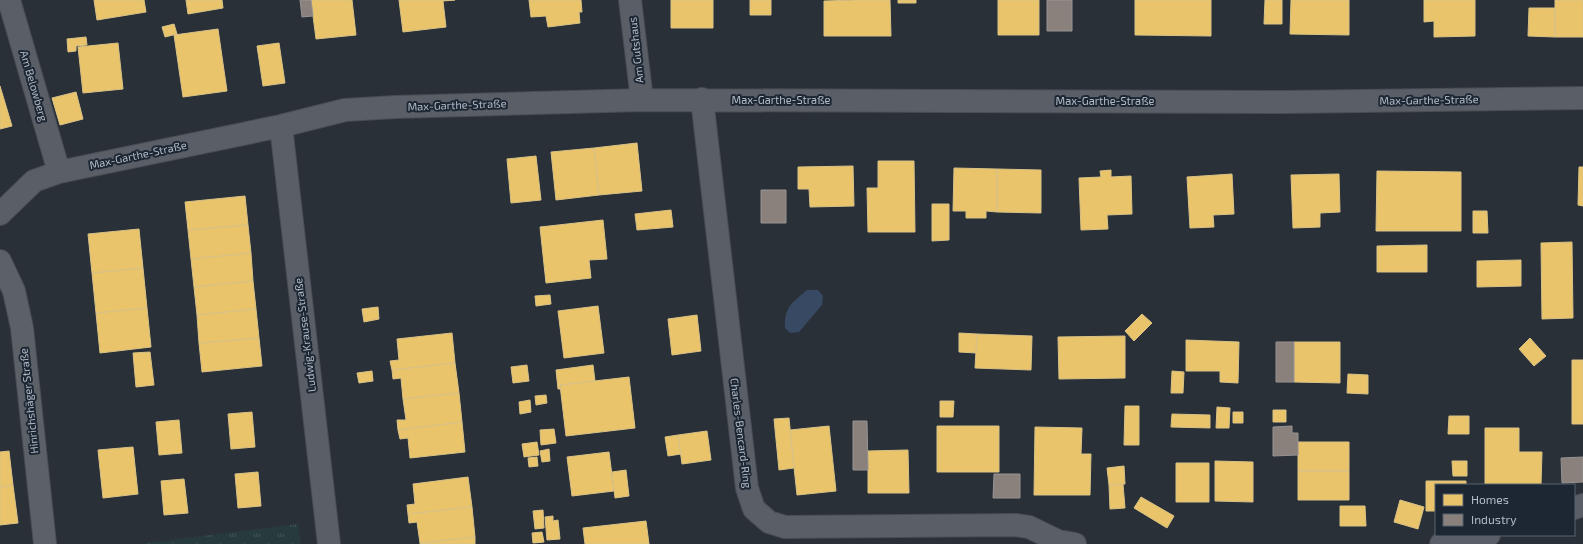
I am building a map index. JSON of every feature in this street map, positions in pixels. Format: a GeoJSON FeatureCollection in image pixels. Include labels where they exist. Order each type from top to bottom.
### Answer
{"type":"FeatureCollection","features":[{"type":"Feature","properties":{"kind":"main road","name":"Hinrichshäger Straße"},"geometry":{"type":"LineString","coordinates":[[0,261],[14,291],[22,328],[45,544]]}},
{"type":"Feature","properties":{"kind":"street","name":"Am Belowberg"},"geometry":{"type":"LineString","coordinates":[[9,0],[59,172]]}},
{"type":"Feature","properties":{"kind":"street","name":"Am Gutshaus"},"geometry":{"type":"LineString","coordinates":[[630,0],[642,100]]}},
{"type":"Feature","properties":{"kind":"street","name":"Max-Garthe-Straße"},"geometry":{"type":"LineString","coordinates":[[0,214],[34,181],[59,172],[281,126],[345,110],[396,107],[702,99],[1287,102],[1583,98]]}},
{"type":"Feature","properties":{"kind":"street","name":"Charles-Bencard-Ring"},"geometry":{"type":"LineString","coordinates":[[702,99],[747,488],[754,509],[769,522],[785,527],[1015,525],[1029,527],[1058,541],[1075,544]]}},
{"type":"Feature","properties":{"kind":"street","name":"Ludwig-Krause-Straße"},"geometry":{"type":"LineString","coordinates":[[281,126],[329,544]]}},
{"type":"Feature","properties":{"kind":"street"},"geometry":{"type":"LineString","coordinates":[[1441,544],[1484,536]]}},
{"type":"Feature","properties":{"kind":"green space"},"geometry":{"type":"Polygon","coordinates":[[[298,524],[301,544],[139,544],[298,524]]]}},
{"type":"Feature","properties":{"kind":"water"},"geometry":{"type":"Polygon","coordinates":[[[807,290],[818,290],[823,296],[822,305],[799,332],[790,333],[785,328],[786,315],[793,302],[807,290]]]}},
{"type":"Feature","properties":{"kind":"building: Homes"},"geometry":{"type":"Polygon","coordinates":[[[94,0],[144,0],[146,12],[97,20],[94,0]]]}},
{"type":"Feature","properties":{"kind":"building: Homes"},"geometry":{"type":"Polygon","coordinates":[[[186,0],[222,0],[223,8],[188,14],[186,0]]]}},
{"type":"Feature","properties":{"kind":"building: Homes"},"geometry":{"type":"Polygon","coordinates":[[[311,0],[352,0],[356,35],[316,39],[311,0]]]}},
{"type":"Feature","properties":{"kind":"building: Homes"},"geometry":{"type":"Polygon","coordinates":[[[399,0],[455,0],[443,1],[446,27],[403,32],[399,0]]]}},
{"type":"Feature","properties":{"kind":"building: Homes"},"geometry":{"type":"Polygon","coordinates":[[[529,0],[581,0],[582,12],[579,12],[580,23],[548,27],[546,16],[531,17],[529,0]]]}},
{"type":"Feature","properties":{"kind":"building: Homes"},"geometry":{"type":"Polygon","coordinates":[[[671,0],[713,0],[713,28],[671,28],[671,0]]]}},
{"type":"Feature","properties":{"kind":"building: Homes"},"geometry":{"type":"Polygon","coordinates":[[[750,0],[771,0],[771,15],[750,15],[750,0]]]}},
{"type":"Feature","properties":{"kind":"building: Homes"},"geometry":{"type":"Polygon","coordinates":[[[890,0],[891,36],[824,36],[824,1],[890,0]]]}},
{"type":"Feature","properties":{"kind":"building: Homes"},"geometry":{"type":"Polygon","coordinates":[[[898,0],[916,0],[916,3],[898,3],[898,0]]]}},
{"type":"Feature","properties":{"kind":"building: Homes"},"geometry":{"type":"Polygon","coordinates":[[[998,0],[1039,0],[1039,35],[998,35],[998,0]]]}},
{"type":"Feature","properties":{"kind":"building: Homes"},"geometry":{"type":"Polygon","coordinates":[[[1135,0],[1211,0],[1211,36],[1135,35],[1135,0]]]}},
{"type":"Feature","properties":{"kind":"building: Homes"},"geometry":{"type":"Polygon","coordinates":[[[1265,0],[1282,0],[1282,24],[1264,24],[1265,0]]]}},
{"type":"Feature","properties":{"kind":"building: Homes"},"geometry":{"type":"Polygon","coordinates":[[[1291,0],[1349,0],[1349,35],[1290,34],[1291,0]]]}},
{"type":"Feature","properties":{"kind":"building: Homes"},"geometry":{"type":"Polygon","coordinates":[[[1424,0],[1475,0],[1475,36],[1434,37],[1434,21],[1424,22],[1424,0]]]}},
{"type":"Feature","properties":{"kind":"building: Homes"},"geometry":{"type":"Polygon","coordinates":[[[1555,0],[1583,0],[1583,37],[1555,37],[1555,0]]]}},
{"type":"Feature","properties":{"kind":"building: Homes"},"geometry":{"type":"Polygon","coordinates":[[[1529,8],[1555,8],[1555,37],[1528,36],[1529,8]]]}},
{"type":"Feature","properties":{"kind":"building: Homes"},"geometry":{"type":"Polygon","coordinates":[[[174,24],[177,34],[165,37],[162,27],[174,24]]]}},
{"type":"Feature","properties":{"kind":"building: Homes"},"geometry":{"type":"Polygon","coordinates":[[[218,29],[227,91],[183,97],[174,35],[218,29]]]}},
{"type":"Feature","properties":{"kind":"building: Homes"},"geometry":{"type":"Polygon","coordinates":[[[86,37],[87,45],[76,46],[76,51],[68,52],[67,39],[86,37]]]}},
{"type":"Feature","properties":{"kind":"building: Homes"},"geometry":{"type":"Polygon","coordinates":[[[118,43],[123,89],[83,93],[78,47],[118,43]]]}},
{"type":"Feature","properties":{"kind":"building: Homes"},"geometry":{"type":"Polygon","coordinates":[[[279,43],[285,83],[263,86],[257,46],[279,43]]]}},
{"type":"Feature","properties":{"kind":"building: Homes"},"geometry":{"type":"Polygon","coordinates":[[[0,86],[12,126],[0,129],[0,86]]]}},
{"type":"Feature","properties":{"kind":"building: Homes"},"geometry":{"type":"Polygon","coordinates":[[[76,92],[83,119],[60,125],[52,98],[76,92]]]}},
{"type":"Feature","properties":{"kind":"building: Homes"},"geometry":{"type":"Polygon","coordinates":[[[637,143],[642,191],[599,195],[594,148],[637,143]]]}},
{"type":"Feature","properties":{"kind":"building: Homes"},"geometry":{"type":"Polygon","coordinates":[[[594,148],[599,195],[556,200],[551,152],[594,148]]]}},
{"type":"Feature","properties":{"kind":"building: Homes"},"geometry":{"type":"Polygon","coordinates":[[[536,156],[541,200],[511,203],[507,159],[536,156]]]}},
{"type":"Feature","properties":{"kind":"building: Homes"},"geometry":{"type":"Polygon","coordinates":[[[878,161],[914,161],[915,232],[868,232],[867,188],[878,188],[878,161]]]}},
{"type":"Feature","properties":{"kind":"building: Homes"},"geometry":{"type":"Polygon","coordinates":[[[853,166],[854,206],[810,207],[809,189],[798,189],[798,167],[853,166]]]}},
{"type":"Feature","properties":{"kind":"building: Homes"},"geometry":{"type":"Polygon","coordinates":[[[1579,167],[1583,167],[1583,206],[1578,205],[1579,167]]]}},
{"type":"Feature","properties":{"kind":"building: Homes"},"geometry":{"type":"Polygon","coordinates":[[[954,168],[997,169],[997,212],[986,211],[986,218],[966,218],[966,211],[953,211],[954,168]]]}},
{"type":"Feature","properties":{"kind":"building: Homes"},"geometry":{"type":"Polygon","coordinates":[[[997,169],[1041,170],[1041,213],[997,212],[997,169]]]}},
{"type":"Feature","properties":{"kind":"building: Homes"},"geometry":{"type":"Polygon","coordinates":[[[1111,170],[1111,177],[1131,176],[1132,214],[1107,215],[1108,229],[1081,230],[1079,178],[1101,177],[1100,171],[1111,170]]]}},
{"type":"Feature","properties":{"kind":"building: Homes"},"geometry":{"type":"Polygon","coordinates":[[[1377,171],[1461,172],[1461,231],[1376,231],[1377,171]]]}},
{"type":"Feature","properties":{"kind":"building: Homes"},"geometry":{"type":"Polygon","coordinates":[[[1232,174],[1234,214],[1213,215],[1214,227],[1190,228],[1187,177],[1232,174]]]}},
{"type":"Feature","properties":{"kind":"building: Homes"},"geometry":{"type":"Polygon","coordinates":[[[1339,174],[1340,212],[1320,213],[1320,227],[1293,228],[1291,175],[1339,174]]]}},
{"type":"Feature","properties":{"kind":"building: Homes"},"geometry":{"type":"Polygon","coordinates":[[[245,196],[248,225],[188,230],[185,202],[245,196]]]}},
{"type":"Feature","properties":{"kind":"building: Homes"},"geometry":{"type":"Polygon","coordinates":[[[932,204],[949,204],[949,240],[932,241],[932,204]]]}},
{"type":"Feature","properties":{"kind":"building: Homes"},"geometry":{"type":"Polygon","coordinates":[[[671,210],[673,227],[637,230],[635,214],[671,210]]]}},
{"type":"Feature","properties":{"kind":"building: Homes"},"geometry":{"type":"Polygon","coordinates":[[[1473,211],[1487,211],[1488,233],[1473,233],[1473,211]]]}},
{"type":"Feature","properties":{"kind":"building: Homes"},"geometry":{"type":"Polygon","coordinates":[[[603,220],[607,259],[589,260],[591,278],[546,283],[540,227],[603,220]]]}},
{"type":"Feature","properties":{"kind":"building: Homes"},"geometry":{"type":"Polygon","coordinates":[[[248,225],[251,253],[191,259],[188,230],[248,225]]]}},
{"type":"Feature","properties":{"kind":"building: Homes"},"geometry":{"type":"Polygon","coordinates":[[[139,229],[143,268],[92,273],[88,234],[139,229]]]}},
{"type":"Feature","properties":{"kind":"building: Homes"},"geometry":{"type":"Polygon","coordinates":[[[1572,242],[1573,318],[1542,319],[1541,243],[1572,242]]]}},
{"type":"Feature","properties":{"kind":"building: Homes"},"geometry":{"type":"Polygon","coordinates":[[[1427,245],[1427,272],[1377,272],[1377,246],[1427,245]]]}},
{"type":"Feature","properties":{"kind":"building: Homes"},"geometry":{"type":"Polygon","coordinates":[[[251,253],[253,281],[194,287],[191,259],[251,253]]]}},
{"type":"Feature","properties":{"kind":"building: Homes"},"geometry":{"type":"Polygon","coordinates":[[[1521,260],[1521,286],[1477,287],[1477,261],[1521,260]]]}},
{"type":"Feature","properties":{"kind":"building: Homes"},"geometry":{"type":"Polygon","coordinates":[[[143,268],[147,308],[96,313],[92,273],[143,268]]]}},
{"type":"Feature","properties":{"kind":"building: Homes"},"geometry":{"type":"Polygon","coordinates":[[[253,281],[256,309],[197,315],[194,287],[253,281]]]}},
{"type":"Feature","properties":{"kind":"building: Homes"},"geometry":{"type":"Polygon","coordinates":[[[550,295],[551,304],[536,306],[535,296],[550,295]]]}},
{"type":"Feature","properties":{"kind":"building: Homes"},"geometry":{"type":"Polygon","coordinates":[[[598,306],[604,353],[564,358],[558,311],[598,306]]]}},
{"type":"Feature","properties":{"kind":"building: Homes"},"geometry":{"type":"Polygon","coordinates":[[[378,307],[379,319],[364,322],[362,309],[378,307]]]}},
{"type":"Feature","properties":{"kind":"building: Homes"},"geometry":{"type":"Polygon","coordinates":[[[147,308],[151,347],[100,353],[96,313],[147,308]]]}},
{"type":"Feature","properties":{"kind":"building: Homes"},"geometry":{"type":"Polygon","coordinates":[[[256,309],[259,338],[199,343],[197,315],[256,309]]]}},
{"type":"Feature","properties":{"kind":"building: Homes"},"geometry":{"type":"Polygon","coordinates":[[[1142,314],[1152,323],[1134,341],[1125,331],[1142,314]]]}},
{"type":"Feature","properties":{"kind":"building: Homes"},"geometry":{"type":"Polygon","coordinates":[[[697,315],[701,351],[672,355],[668,319],[697,315]]]}},
{"type":"Feature","properties":{"kind":"building: Homes"},"geometry":{"type":"Polygon","coordinates":[[[452,333],[455,363],[392,370],[390,361],[399,360],[397,339],[452,333]]]}},
{"type":"Feature","properties":{"kind":"building: Homes"},"geometry":{"type":"Polygon","coordinates":[[[959,333],[977,334],[976,353],[959,352],[959,333]]]}},
{"type":"Feature","properties":{"kind":"building: Homes"},"geometry":{"type":"Polygon","coordinates":[[[977,334],[1032,336],[1031,370],[975,368],[977,334]]]}},
{"type":"Feature","properties":{"kind":"building: Homes"},"geometry":{"type":"Polygon","coordinates":[[[1125,336],[1125,378],[1059,379],[1058,337],[1125,336]]]}},
{"type":"Feature","properties":{"kind":"building: Homes"},"geometry":{"type":"Polygon","coordinates":[[[259,338],[262,366],[202,372],[199,343],[259,338]]]}},
{"type":"Feature","properties":{"kind":"building: Homes"},"geometry":{"type":"Polygon","coordinates":[[[1530,338],[1546,356],[1534,366],[1519,349],[1530,338]]]}},
{"type":"Feature","properties":{"kind":"building: Homes"},"geometry":{"type":"Polygon","coordinates":[[[1186,340],[1239,342],[1238,383],[1220,382],[1220,371],[1186,371],[1186,340]]]}},
{"type":"Feature","properties":{"kind":"building: Homes"},"geometry":{"type":"Polygon","coordinates":[[[1294,342],[1340,342],[1340,383],[1294,382],[1294,342]]]}},
{"type":"Feature","properties":{"kind":"building: Homes"},"geometry":{"type":"Polygon","coordinates":[[[150,352],[154,385],[136,387],[133,353],[150,352]]]}},
{"type":"Feature","properties":{"kind":"building: Homes"},"geometry":{"type":"Polygon","coordinates":[[[1572,360],[1583,360],[1583,424],[1572,424],[1572,360]]]}},
{"type":"Feature","properties":{"kind":"building: Homes"},"geometry":{"type":"Polygon","coordinates":[[[455,363],[459,393],[403,399],[401,378],[393,379],[392,370],[455,363]]]}},
{"type":"Feature","properties":{"kind":"building: Homes"},"geometry":{"type":"Polygon","coordinates":[[[527,365],[529,381],[513,383],[511,367],[527,365]]]}},
{"type":"Feature","properties":{"kind":"building: Homes"},"geometry":{"type":"Polygon","coordinates":[[[593,365],[595,381],[560,385],[560,389],[558,389],[556,370],[593,365]]]}},
{"type":"Feature","properties":{"kind":"building: Homes"},"geometry":{"type":"Polygon","coordinates":[[[372,371],[373,381],[359,383],[357,373],[372,371]]]}},
{"type":"Feature","properties":{"kind":"building: Homes"},"geometry":{"type":"Polygon","coordinates":[[[1172,371],[1184,372],[1183,393],[1171,393],[1172,371]]]}},
{"type":"Feature","properties":{"kind":"building: Homes"},"geometry":{"type":"Polygon","coordinates":[[[1348,374],[1368,375],[1368,394],[1347,393],[1348,374]]]}},
{"type":"Feature","properties":{"kind":"building: Homes"},"geometry":{"type":"Polygon","coordinates":[[[629,377],[635,428],[566,436],[560,385],[629,377]]]}},
{"type":"Feature","properties":{"kind":"building: Homes"},"geometry":{"type":"Polygon","coordinates":[[[459,393],[462,422],[398,430],[397,420],[406,420],[403,399],[459,393]]]}},
{"type":"Feature","properties":{"kind":"building: Homes"},"geometry":{"type":"Polygon","coordinates":[[[546,395],[547,403],[536,405],[535,396],[546,395]]]}},
{"type":"Feature","properties":{"kind":"building: Homes"},"geometry":{"type":"Polygon","coordinates":[[[530,400],[531,412],[520,414],[519,402],[530,400]]]}},
{"type":"Feature","properties":{"kind":"building: Homes"},"geometry":{"type":"Polygon","coordinates":[[[940,401],[954,401],[953,417],[940,417],[940,401]]]}},
{"type":"Feature","properties":{"kind":"building: Homes"},"geometry":{"type":"Polygon","coordinates":[[[1125,406],[1139,406],[1139,445],[1124,445],[1125,406]]]}},
{"type":"Feature","properties":{"kind":"building: Homes"},"geometry":{"type":"Polygon","coordinates":[[[1217,407],[1230,408],[1229,428],[1216,428],[1217,407]]]}},
{"type":"Feature","properties":{"kind":"building: Homes"},"geometry":{"type":"Polygon","coordinates":[[[1273,410],[1286,410],[1286,422],[1273,422],[1273,410]]]}},
{"type":"Feature","properties":{"kind":"building: Homes"},"geometry":{"type":"Polygon","coordinates":[[[252,412],[255,447],[231,449],[228,414],[252,412]]]}},
{"type":"Feature","properties":{"kind":"building: Homes"},"geometry":{"type":"Polygon","coordinates":[[[1233,412],[1243,412],[1243,423],[1233,423],[1233,412]]]}},
{"type":"Feature","properties":{"kind":"building: Homes"},"geometry":{"type":"Polygon","coordinates":[[[1172,414],[1210,415],[1210,428],[1171,427],[1172,414]]]}},
{"type":"Feature","properties":{"kind":"building: Homes"},"geometry":{"type":"Polygon","coordinates":[[[1449,416],[1469,416],[1469,434],[1448,434],[1449,416]]]}},
{"type":"Feature","properties":{"kind":"building: Homes"},"geometry":{"type":"Polygon","coordinates":[[[789,418],[794,468],[779,470],[774,419],[789,418]]]}},
{"type":"Feature","properties":{"kind":"building: Homes"},"geometry":{"type":"Polygon","coordinates":[[[179,420],[182,453],[159,455],[156,422],[179,420]]]}},
{"type":"Feature","properties":{"kind":"building: Homes"},"geometry":{"type":"Polygon","coordinates":[[[462,422],[465,452],[410,458],[408,438],[400,439],[398,430],[462,422]]]}},
{"type":"Feature","properties":{"kind":"building: Homes"},"geometry":{"type":"Polygon","coordinates":[[[829,426],[836,491],[797,495],[790,430],[829,426]]]}},
{"type":"Feature","properties":{"kind":"building: Homes"},"geometry":{"type":"Polygon","coordinates":[[[937,426],[999,426],[999,472],[937,472],[937,426]]]}},
{"type":"Feature","properties":{"kind":"building: Homes"},"geometry":{"type":"Polygon","coordinates":[[[1035,427],[1082,428],[1081,454],[1091,454],[1090,495],[1034,495],[1035,427]]]}},
{"type":"Feature","properties":{"kind":"building: Homes"},"geometry":{"type":"Polygon","coordinates":[[[1485,428],[1519,428],[1519,452],[1542,452],[1541,484],[1485,484],[1485,428]]]}},
{"type":"Feature","properties":{"kind":"building: Homes"},"geometry":{"type":"Polygon","coordinates":[[[554,429],[556,443],[541,445],[540,430],[554,429]]]}},
{"type":"Feature","properties":{"kind":"building: Homes"},"geometry":{"type":"Polygon","coordinates":[[[707,431],[711,460],[682,464],[678,435],[707,431]]]}},
{"type":"Feature","properties":{"kind":"building: Homes"},"geometry":{"type":"Polygon","coordinates":[[[678,435],[681,454],[668,456],[665,437],[678,435]]]}},
{"type":"Feature","properties":{"kind":"building: Homes"},"geometry":{"type":"Polygon","coordinates":[[[537,442],[539,455],[524,457],[522,444],[537,442]]]}},
{"type":"Feature","properties":{"kind":"building: Homes"},"geometry":{"type":"Polygon","coordinates":[[[1298,442],[1349,442],[1349,471],[1298,471],[1298,442]]]}},
{"type":"Feature","properties":{"kind":"building: Homes"},"geometry":{"type":"Polygon","coordinates":[[[133,447],[138,494],[103,498],[98,450],[133,447]]]}},
{"type":"Feature","properties":{"kind":"building: Homes"},"geometry":{"type":"Polygon","coordinates":[[[549,449],[550,461],[542,462],[540,451],[549,449]]]}},
{"type":"Feature","properties":{"kind":"building: Homes"},"geometry":{"type":"Polygon","coordinates":[[[908,450],[909,493],[868,493],[868,451],[908,450]]]}},
{"type":"Feature","properties":{"kind":"building: Homes"},"geometry":{"type":"Polygon","coordinates":[[[9,451],[13,485],[0,487],[0,452],[9,451]]]}},
{"type":"Feature","properties":{"kind":"building: Homes"},"geometry":{"type":"Polygon","coordinates":[[[609,452],[614,491],[572,496],[567,457],[609,452]]]}},
{"type":"Feature","properties":{"kind":"building: Homes"},"geometry":{"type":"Polygon","coordinates":[[[537,457],[538,466],[529,467],[528,458],[537,457]]]}},
{"type":"Feature","properties":{"kind":"building: Homes"},"geometry":{"type":"Polygon","coordinates":[[[1215,461],[1253,462],[1253,502],[1215,501],[1215,461]]]}},
{"type":"Feature","properties":{"kind":"building: Homes"},"geometry":{"type":"Polygon","coordinates":[[[1452,461],[1467,461],[1467,476],[1453,476],[1452,461]]]}},
{"type":"Feature","properties":{"kind":"building: Homes"},"geometry":{"type":"Polygon","coordinates":[[[1176,463],[1209,463],[1209,502],[1176,502],[1176,463]]]}},
{"type":"Feature","properties":{"kind":"building: Homes"},"geometry":{"type":"Polygon","coordinates":[[[1124,466],[1125,484],[1109,485],[1107,468],[1124,466]]]}},
{"type":"Feature","properties":{"kind":"building: Homes"},"geometry":{"type":"Polygon","coordinates":[[[626,470],[629,496],[615,498],[612,472],[626,470]]]}},
{"type":"Feature","properties":{"kind":"building: Homes"},"geometry":{"type":"Polygon","coordinates":[[[1298,471],[1349,471],[1349,500],[1298,500],[1298,471]]]}},
{"type":"Feature","properties":{"kind":"building: Homes"},"geometry":{"type":"Polygon","coordinates":[[[258,472],[261,506],[238,508],[235,474],[258,472]]]}},
{"type":"Feature","properties":{"kind":"building: Homes"},"geometry":{"type":"Polygon","coordinates":[[[468,477],[472,507],[408,514],[407,505],[415,504],[413,484],[468,477]]]}},
{"type":"Feature","properties":{"kind":"building: Homes"},"geometry":{"type":"Polygon","coordinates":[[[184,479],[188,513],[164,515],[161,481],[184,479]]]}},
{"type":"Feature","properties":{"kind":"building: Homes"},"geometry":{"type":"Polygon","coordinates":[[[1426,481],[1466,481],[1466,484],[1435,484],[1435,511],[1426,511],[1426,481]]]}},
{"type":"Feature","properties":{"kind":"building: Homes"},"geometry":{"type":"Polygon","coordinates":[[[1123,484],[1125,508],[1110,509],[1109,485],[1123,484]]]}},
{"type":"Feature","properties":{"kind":"building: Homes"},"geometry":{"type":"Polygon","coordinates":[[[13,485],[18,523],[0,525],[0,487],[13,485]]]}},
{"type":"Feature","properties":{"kind":"building: Homes"},"geometry":{"type":"Polygon","coordinates":[[[1141,497],[1174,516],[1167,528],[1134,508],[1141,497]]]}},
{"type":"Feature","properties":{"kind":"building: Homes"},"geometry":{"type":"Polygon","coordinates":[[[1400,500],[1424,507],[1418,529],[1394,522],[1400,500]]]}},
{"type":"Feature","properties":{"kind":"building: Homes"},"geometry":{"type":"Polygon","coordinates":[[[1340,506],[1365,506],[1366,526],[1340,526],[1340,506]]]}},
{"type":"Feature","properties":{"kind":"building: Homes"},"geometry":{"type":"Polygon","coordinates":[[[472,507],[475,537],[420,543],[417,522],[409,523],[408,514],[472,507]]]}},
{"type":"Feature","properties":{"kind":"building: Homes"},"geometry":{"type":"Polygon","coordinates":[[[543,510],[544,528],[535,529],[533,511],[543,510]]]}},
{"type":"Feature","properties":{"kind":"building: Homes"},"geometry":{"type":"Polygon","coordinates":[[[553,516],[553,521],[558,520],[560,539],[547,540],[545,517],[553,516]]]}},
{"type":"Feature","properties":{"kind":"building: Homes"},"geometry":{"type":"Polygon","coordinates":[[[646,521],[649,544],[585,544],[583,528],[646,521]]]}},
{"type":"Feature","properties":{"kind":"building: Homes"},"geometry":{"type":"Polygon","coordinates":[[[542,532],[544,542],[533,543],[532,533],[542,532]]]}},
{"type":"Feature","properties":{"kind":"building: Homes"},"geometry":{"type":"Polygon","coordinates":[[[475,537],[475,544],[420,544],[420,543],[475,537]]]}},
{"type":"Feature","properties":{"kind":"building: Industry"},"geometry":{"type":"Polygon","coordinates":[[[300,0],[311,0],[313,16],[302,17],[300,0]]]}},
{"type":"Feature","properties":{"kind":"building: Industry"},"geometry":{"type":"Polygon","coordinates":[[[1047,0],[1072,0],[1072,31],[1047,31],[1047,0]]]}},
{"type":"Feature","properties":{"kind":"building: Industry"},"geometry":{"type":"Polygon","coordinates":[[[761,190],[786,190],[786,223],[761,223],[761,190]]]}},
{"type":"Feature","properties":{"kind":"building: Industry"},"geometry":{"type":"Polygon","coordinates":[[[1276,342],[1294,342],[1294,382],[1276,382],[1276,342]]]}},
{"type":"Feature","properties":{"kind":"building: Industry"},"geometry":{"type":"Polygon","coordinates":[[[853,421],[867,421],[868,470],[853,470],[853,421]]]}},
{"type":"Feature","properties":{"kind":"building: Industry"},"geometry":{"type":"Polygon","coordinates":[[[1292,426],[1292,433],[1298,433],[1298,455],[1273,456],[1273,427],[1292,426]]]}},
{"type":"Feature","properties":{"kind":"building: Industry"},"geometry":{"type":"Polygon","coordinates":[[[1583,457],[1583,482],[1562,483],[1561,458],[1583,457]]]}},
{"type":"Feature","properties":{"kind":"building: Industry"},"geometry":{"type":"Polygon","coordinates":[[[994,474],[1020,474],[1020,498],[993,498],[994,474]]]}}]}
